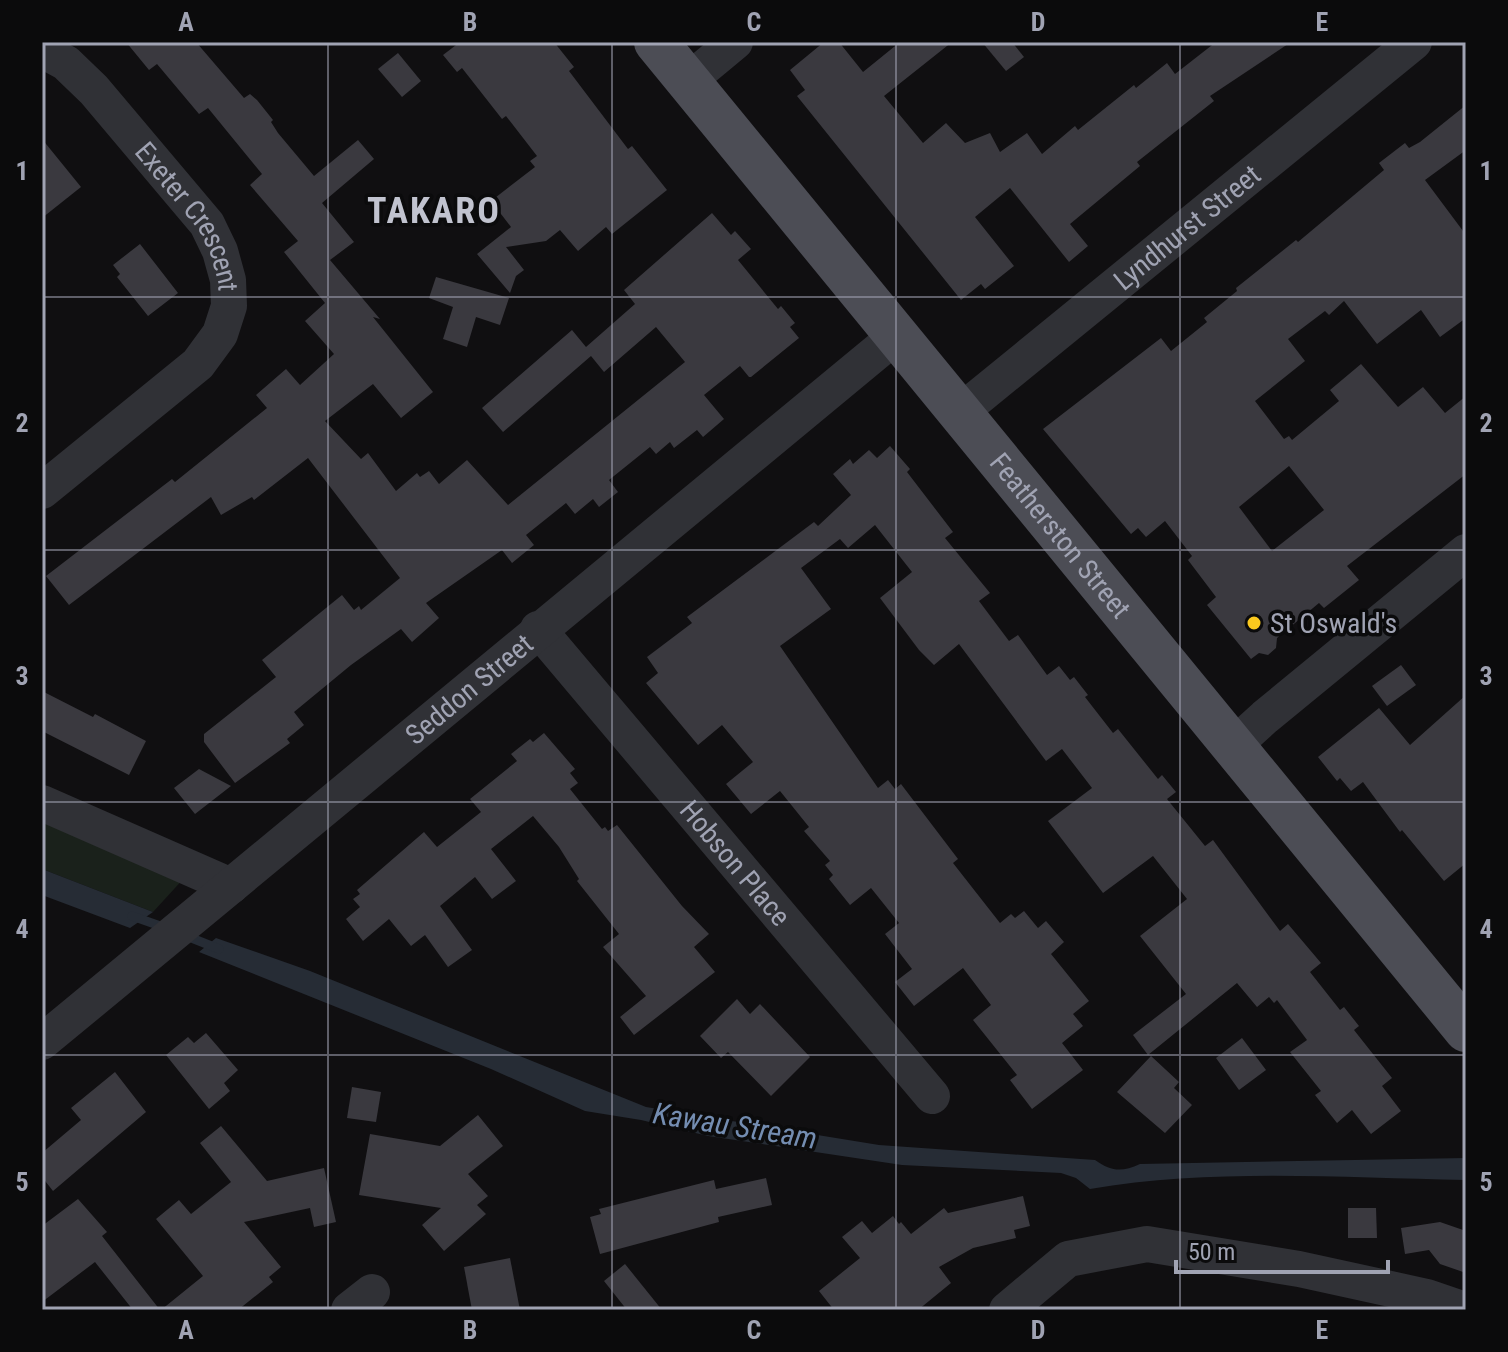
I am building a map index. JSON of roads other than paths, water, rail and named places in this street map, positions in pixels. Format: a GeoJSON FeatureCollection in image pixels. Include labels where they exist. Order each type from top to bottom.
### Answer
{"type":"FeatureCollection","features":[{"type":"Feature","properties":{"kind":"main road","name":"Featherston Street"},"geometry":{"type":"LineString","coordinates":[[656,42],[1466,1030]]}},
{"type":"Feature","properties":{"kind":"street"},"geometry":{"type":"LineString","coordinates":[[688,81],[735,42]]}},
{"type":"Feature","properties":{"kind":"street","name":"Lyndhurst Street"},"geometry":{"type":"LineString","coordinates":[[959,413],[1414,42]]}},
{"type":"Feature","properties":{"kind":"street","name":"Exeter Crescent"},"geometry":{"type":"LineString","coordinates":[[42,50],[66,63],[94,90],[207,224],[220,251],[229,293],[229,306],[220,334],[198,364],[42,491]]}},
{"type":"Feature","properties":{"kind":"street","name":"Seddon Street"},"geometry":{"type":"LineString","coordinates":[[42,1042],[896,336]]}},
{"type":"Feature","properties":{"kind":"street"},"geometry":{"type":"LineString","coordinates":[[1233,746],[1466,552]]}},
{"type":"Feature","properties":{"kind":"street","name":"Hobson Place"},"geometry":{"type":"LineString","coordinates":[[538,629],[932,1096]]}},
{"type":"Feature","properties":{"kind":"street"},"geometry":{"type":"LineString","coordinates":[[42,803],[231,886]]}},
{"type":"Feature","properties":{"kind":"street"},"geometry":{"type":"LineString","coordinates":[[1007,1310],[1068,1259],[1147,1244],[1299,1269],[1427,1297],[1465,1310]]}},
{"type":"Feature","properties":{"kind":"water"},"geometry":{"type":"Polygon","coordinates":[[[42,869],[153,912],[130,928],[42,895],[42,869]]]}},
{"type":"Feature","properties":{"kind":"water"},"geometry":{"type":"Polygon","coordinates":[[[216,938],[310,971],[646,1107],[879,1145],[1095,1160],[1117,1170],[1140,1164],[1466,1158],[1466,1180],[1230,1176],[1090,1189],[1076,1178],[1061,1173],[902,1165],[708,1136],[585,1111],[491,1069],[199,952],[216,938]]]}},
{"type":"Feature","properties":{"kind":"waterway","name":"Kawau Stream"},"geometry":{"type":"LineString","coordinates":[[132,916],[166,928]]}},
{"type":"Feature","properties":{"kind":"waterway","name":"Kawau Stream"},"geometry":{"type":"LineString","coordinates":[[184,935],[219,949]]}},
{"type":"Feature","properties":{"kind":"place","name":"St Oswald's"},"geometry":{"type":"Point","coordinates":[1254,623]}},
{"type":"Feature","properties":{"kind":"district","name":"TAKARO"},"geometry":{"type":"Point","coordinates":[434,210]}}]}
